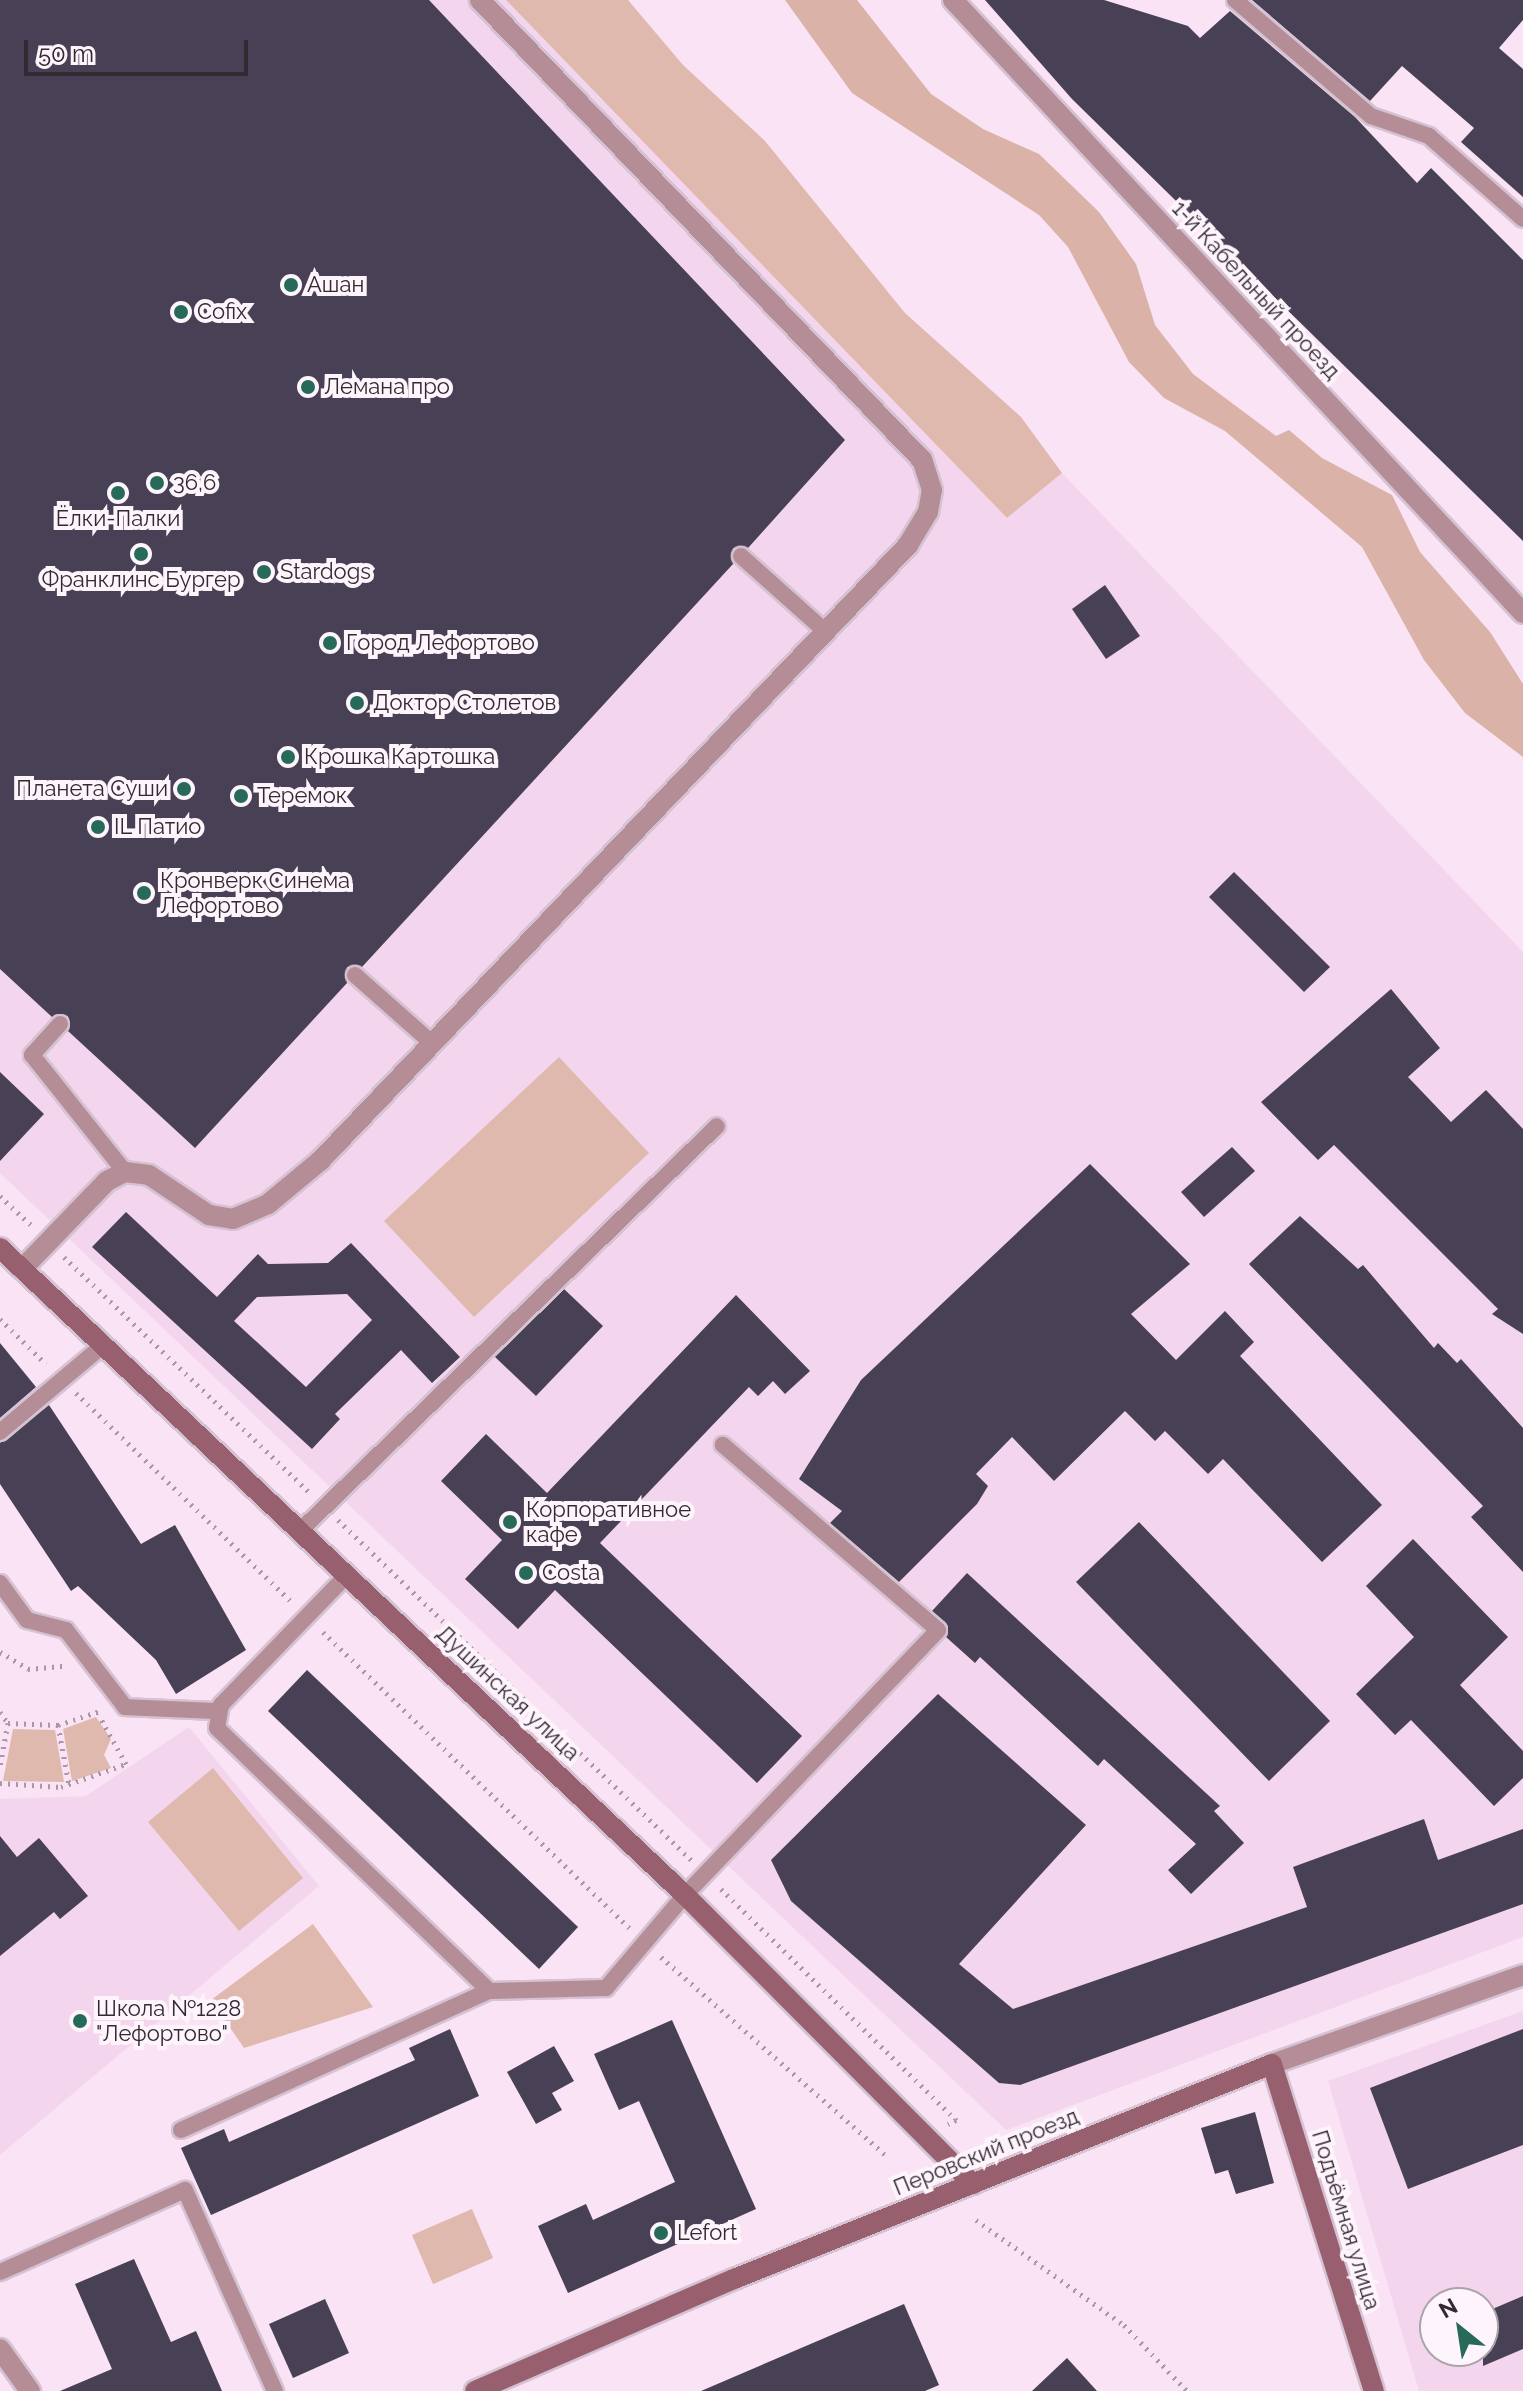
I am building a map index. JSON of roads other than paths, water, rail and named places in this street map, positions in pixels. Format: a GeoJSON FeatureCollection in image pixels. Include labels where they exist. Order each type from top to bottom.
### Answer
{"type":"FeatureCollection","features":[{"type":"Feature","properties":{"kind":"street"},"geometry":{"type":"LineString","coordinates":[[22,1269],[107,1181],[125,1172],[149,1175],[209,1215],[233,1219],[268,1204],[320,1161],[908,545],[928,512],[932,490],[922,460],[480,0]]}},
{"type":"Feature","properties":{"kind":"street","name":"1-й Кабельный проезд"},"geometry":{"type":"LineString","coordinates":[[953,0],[1523,613]]}},
{"type":"Feature","properties":{"kind":"street","name":"Душинская улица"},"geometry":{"type":"LineString","coordinates":[[0,1248],[685,1895],[973,2184]]}},
{"type":"Feature","properties":{"kind":"street","name":"Перовский проезд"},"geometry":{"type":"LineString","coordinates":[[475,2391],[973,2184],[1272,2064],[1523,1975]]}},
{"type":"Feature","properties":{"kind":"street","name":"Подъёмная улица"},"geometry":{"type":"LineString","coordinates":[[1272,2064],[1374,2391]]}},
{"type":"Feature","properties":{"kind":"street"},"geometry":{"type":"LineString","coordinates":[[0,2349],[30,2391]]}},
{"type":"Feature","properties":{"kind":"lane"},"geometry":{"type":"LineString","coordinates":[[1235,0],[1371,116],[1429,136],[1523,219]]}},
{"type":"Feature","properties":{"kind":"lane"},"geometry":{"type":"LineString","coordinates":[[741,556],[825,631]]}},
{"type":"Feature","properties":{"kind":"lane"},"geometry":{"type":"LineString","coordinates":[[355,975],[433,1044]]}},
{"type":"Feature","properties":{"kind":"lane"},"geometry":{"type":"LineString","coordinates":[[60,1024],[32,1055],[125,1172]]}},
{"type":"Feature","properties":{"kind":"lane"},"geometry":{"type":"LineString","coordinates":[[300,1531],[717,1126]]}},
{"type":"Feature","properties":{"kind":"lane"},"geometry":{"type":"LineString","coordinates":[[0,1432],[102,1346]]}},
{"type":"Feature","properties":{"kind":"lane"},"geometry":{"type":"LineString","coordinates":[[181,2130],[489,1991],[606,1988],[685,1895],[938,1630],[723,1445]]}},
{"type":"Feature","properties":{"kind":"lane"},"geometry":{"type":"LineString","coordinates":[[0,1583],[27,1620],[66,1630],[116,1700],[138,1711],[218,1711],[305,1615],[347,1575]]}},
{"type":"Feature","properties":{"kind":"lane"},"geometry":{"type":"LineString","coordinates":[[218,1711],[221,1737],[489,1991]]}},
{"type":"Feature","properties":{"kind":"lane"},"geometry":{"type":"LineString","coordinates":[[0,2272],[185,2190],[275,2391]]}},
{"type":"Feature","properties":{"kind":"place","name":"Ашан"},"geometry":{"type":"Point","coordinates":[291,285]}},
{"type":"Feature","properties":{"kind":"place","name":"Cofix"},"geometry":{"type":"Point","coordinates":[181,312]}},
{"type":"Feature","properties":{"kind":"place","name":"Лемана про"},"geometry":{"type":"Point","coordinates":[308,387]}},
{"type":"Feature","properties":{"kind":"place","name":"36,6"},"geometry":{"type":"Point","coordinates":[157,483]}},
{"type":"Feature","properties":{"kind":"place","name":"Ёлки-Палки"},"geometry":{"type":"Point","coordinates":[118,493]}},
{"type":"Feature","properties":{"kind":"place","name":"Франклинс Бургер"},"geometry":{"type":"Point","coordinates":[141,554]}},
{"type":"Feature","properties":{"kind":"place","name":"Stardogs"},"geometry":{"type":"Point","coordinates":[264,572]}},
{"type":"Feature","properties":{"kind":"place","name":"Город Лефортово"},"geometry":{"type":"Point","coordinates":[330,643]}},
{"type":"Feature","properties":{"kind":"place","name":"Доктор Столетов"},"geometry":{"type":"Point","coordinates":[357,703]}},
{"type":"Feature","properties":{"kind":"place","name":"Крошка Картошка"},"geometry":{"type":"Point","coordinates":[288,757]}},
{"type":"Feature","properties":{"kind":"place","name":"Планета Суши"},"geometry":{"type":"Point","coordinates":[184,789]}},
{"type":"Feature","properties":{"kind":"place","name":"Теремок"},"geometry":{"type":"Point","coordinates":[241,796]}},
{"type":"Feature","properties":{"kind":"place","name":"IL Патио"},"geometry":{"type":"Point","coordinates":[98,827]}},
{"type":"Feature","properties":{"kind":"place","name":"Кронверк Синема Лефортово"},"geometry":{"type":"Point","coordinates":[144,893]}},
{"type":"Feature","properties":{"kind":"place","name":"Корпоративное кафе"},"geometry":{"type":"Point","coordinates":[510,1522]}},
{"type":"Feature","properties":{"kind":"place","name":"Costa"},"geometry":{"type":"Point","coordinates":[526,1573]}},
{"type":"Feature","properties":{"kind":"place","name":"Школа №1228 \"Лефортово\""},"geometry":{"type":"Point","coordinates":[80,2021]}},
{"type":"Feature","properties":{"kind":"place","name":"Lefort"},"geometry":{"type":"Point","coordinates":[661,2233]}}]}
